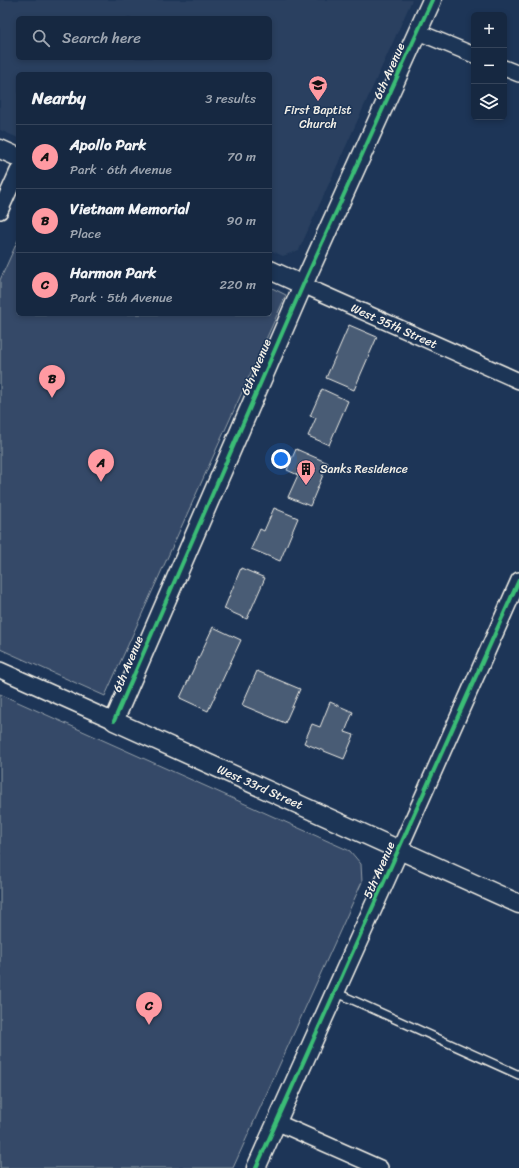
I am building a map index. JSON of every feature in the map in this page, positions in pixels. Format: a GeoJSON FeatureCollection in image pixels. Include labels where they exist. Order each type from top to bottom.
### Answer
{"type":"FeatureCollection","features":[{"type":"Feature","properties":{"kind":"street","name":"6th Avenue"},"geometry":{"type":"LineString","coordinates":[[114,721],[303,285],[432,0]]}},
{"type":"Feature","properties":{"kind":"street"},"geometry":{"type":"LineString","coordinates":[[418,32],[471,54]]}},
{"type":"Feature","properties":{"kind":"street"},"geometry":{"type":"LineString","coordinates":[[0,149],[16,156]]}},
{"type":"Feature","properties":{"kind":"street"},"geometry":{"type":"LineString","coordinates":[[0,211],[16,175]]}},
{"type":"Feature","properties":{"kind":"street","name":"West 35th Street"},"geometry":{"type":"LineString","coordinates":[[272,271],[519,381]]}},
{"type":"Feature","properties":{"kind":"street","name":"5th Avenue"},"geometry":{"type":"LineString","coordinates":[[256,1168],[519,580]]}},
{"type":"Feature","properties":{"kind":"street","name":"West 33rd Street"},"geometry":{"type":"LineString","coordinates":[[0,670],[519,904]]}},
{"type":"Feature","properties":{"kind":"street"},"geometry":{"type":"LineString","coordinates":[[276,1122],[380,1168]]}},
{"type":"Feature","properties":{"kind":"lane"},"geometry":{"type":"LineString","coordinates":[[335,992],[519,1075]]}},
{"type":"Feature","properties":{"kind":"shaded area","name":"First Baptist Church"},"geometry":{"type":"Polygon","coordinates":[[[0,0],[412,0],[299,250],[283,256],[272,251],[272,72],[16,72],[16,137],[0,130],[0,0]]]}},
{"type":"Feature","properties":{"kind":"shaded area"},"geometry":{"type":"Polygon","coordinates":[[[16,244],[16,316],[272,316],[272,288],[286,295],[105,696],[0,649],[0,280],[16,244]]]}},
{"type":"Feature","properties":{"kind":"shaded area"},"geometry":{"type":"Polygon","coordinates":[[[0,694],[350,851],[361,864],[362,882],[233,1168],[0,1168],[0,694]]]}},
{"type":"Feature","properties":{"kind":"building"},"geometry":{"type":"Polygon","coordinates":[[[349,325],[377,337],[354,390],[326,378],[349,325]]]}},
{"type":"Feature","properties":{"kind":"building"},"geometry":{"type":"Polygon","coordinates":[[[322,389],[348,401],[329,445],[308,436],[316,418],[310,416],[322,389]]]}},
{"type":"Feature","properties":{"kind":"building","name":"Sanks Residence"},"geometry":{"type":"Polygon","coordinates":[[[296,449],[328,463],[310,506],[288,497],[298,475],[287,470],[296,449]]]}},
{"type":"Feature","properties":{"kind":"building"},"geometry":{"type":"Polygon","coordinates":[[[274,508],[298,518],[280,561],[251,549],[260,529],[264,531],[274,508]]]}},
{"type":"Feature","properties":{"kind":"building"},"geometry":{"type":"Polygon","coordinates":[[[241,568],[265,578],[247,619],[224,609],[241,568]]]}},
{"type":"Feature","properties":{"kind":"building"},"geometry":{"type":"Polygon","coordinates":[[[213,627],[241,640],[208,711],[180,698],[213,627]]]}},
{"type":"Feature","properties":{"kind":"building"},"geometry":{"type":"Polygon","coordinates":[[[257,671],[300,689],[285,723],[242,705],[257,671]]]}},
{"type":"Feature","properties":{"kind":"building"},"geometry":{"type":"Polygon","coordinates":[[[330,702],[353,712],[345,732],[354,735],[344,759],[304,743],[312,724],[320,727],[330,702]]]}},
{"type":"Feature","properties":{"kind":"cycle path"},"geometry":{"type":"LineString","coordinates":[[114,721],[303,285],[432,0]]}},
{"type":"Feature","properties":{"kind":"cycle path"},"geometry":{"type":"LineString","coordinates":[[256,1168],[519,580]]}},
{"type":"Feature","properties":{"kind":"place","name":"First Baptist Church"},"geometry":{"type":"Point","coordinates":[318,102]}},
{"type":"Feature","properties":{"kind":"place","name":"Vietnam Memorial"},"geometry":{"type":"Point","coordinates":[52,398]}},
{"type":"Feature","properties":{"kind":"place","name":"Apollo Park"},"geometry":{"type":"Point","coordinates":[101,482]}},
{"type":"Feature","properties":{"kind":"place","name":"Sanks Residence"},"geometry":{"type":"Point","coordinates":[306,486]}},
{"type":"Feature","properties":{"kind":"place","name":"Harmon Park"},"geometry":{"type":"Point","coordinates":[149,1025]}}]}
